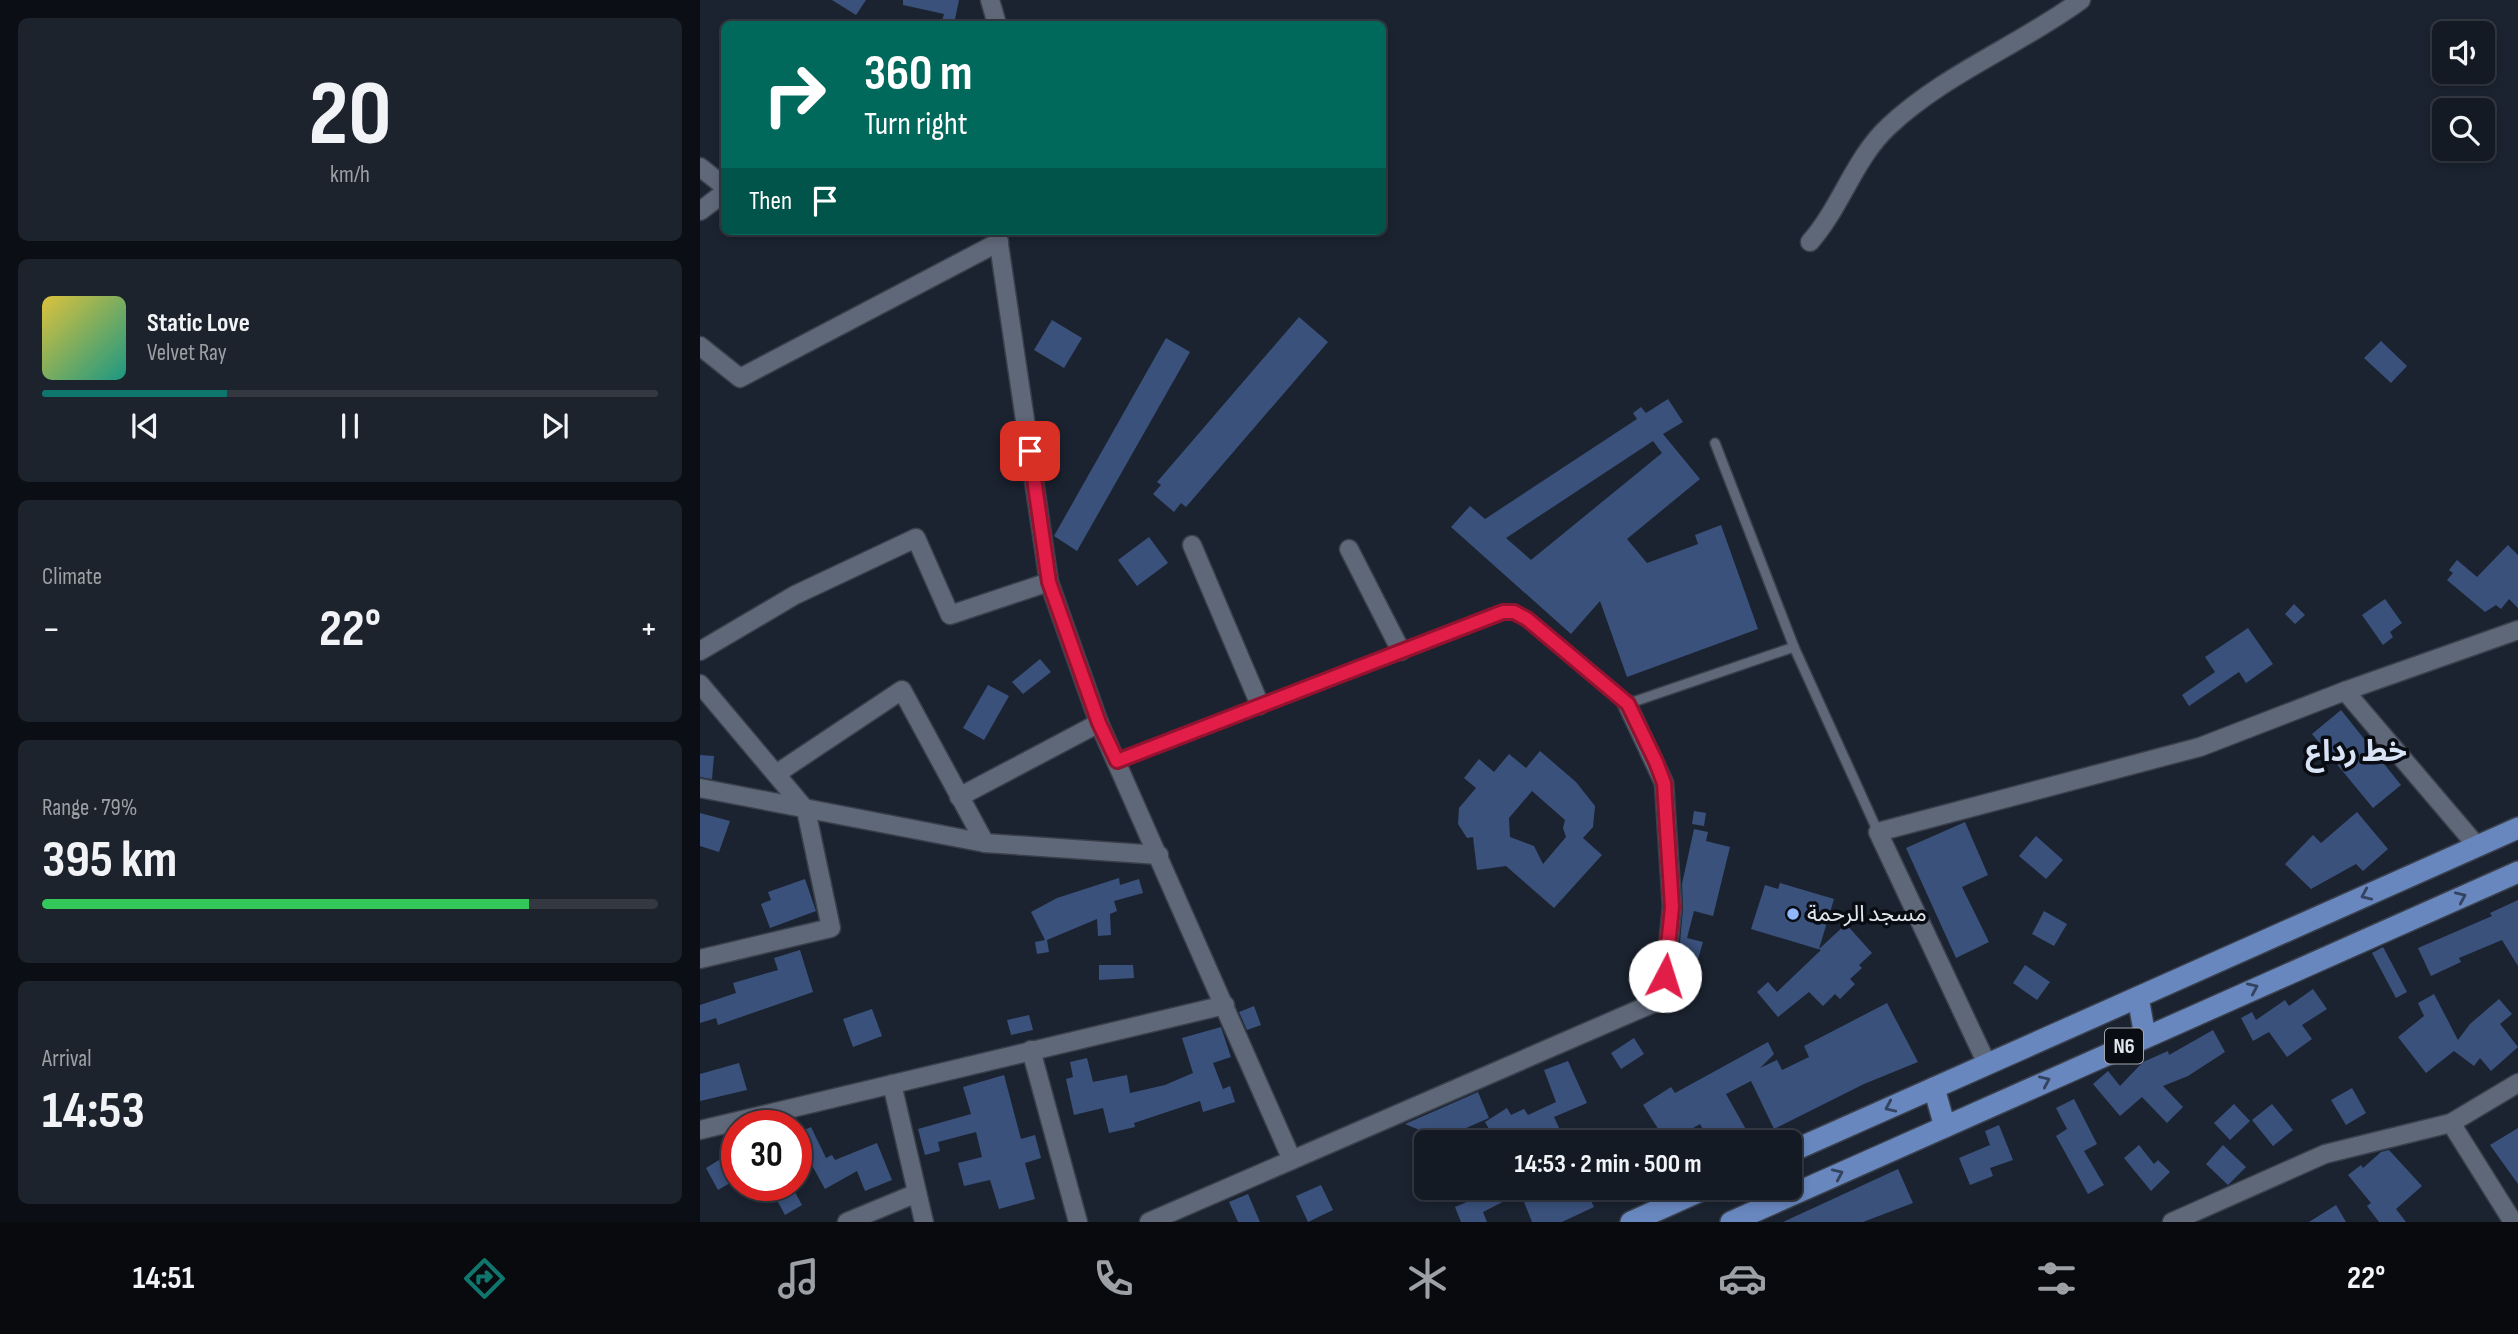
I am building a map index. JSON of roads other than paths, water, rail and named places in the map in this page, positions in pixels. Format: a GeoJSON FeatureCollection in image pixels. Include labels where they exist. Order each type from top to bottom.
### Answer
{"type":"FeatureCollection","features":[{"type":"Feature","properties":{"kind":"main road","name":"N6"},"geometry":{"type":"LineString","coordinates":[[1802,1147],[2518,828]]}},
{"type":"Feature","properties":{"kind":"main road","name":"N6"},"geometry":{"type":"LineString","coordinates":[[1731,1222],[2518,872]]}},
{"type":"Feature","properties":{"kind":"main road"},"geometry":{"type":"LineString","coordinates":[[2138,997],[2145,1036]]}},
{"type":"Feature","properties":{"kind":"main road"},"geometry":{"type":"LineString","coordinates":[[1934,1088],[1945,1127]]}},
{"type":"Feature","properties":{"kind":"main road"},"geometry":{"type":"LineString","coordinates":[[1631,1222],[1680,1200]]}},
{"type":"Feature","properties":{"kind":"street"},"geometry":{"type":"LineString","coordinates":[[990,0],[996,21]]}},
{"type":"Feature","properties":{"kind":"street"},"geometry":{"type":"LineString","coordinates":[[1810,242],[1822,229],[1868,148],[1889,125],[1994,52],[2081,0]]}},
{"type":"Feature","properties":{"kind":"street"},"geometry":{"type":"LineString","coordinates":[[700,167],[721,184]]}},
{"type":"Feature","properties":{"kind":"street"},"geometry":{"type":"LineString","coordinates":[[700,211],[721,195]]}},
{"type":"Feature","properties":{"kind":"street"},"geometry":{"type":"LineString","coordinates":[[700,346],[740,378],[998,236],[1049,582],[1099,723],[1292,1160]]}},
{"type":"Feature","properties":{"kind":"street"},"geometry":{"type":"LineString","coordinates":[[700,651],[795,595],[916,538],[950,615],[1049,582]]}},
{"type":"Feature","properties":{"kind":"street"},"geometry":{"type":"LineString","coordinates":[[1192,545],[1260,705]]}},
{"type":"Feature","properties":{"kind":"street"},"geometry":{"type":"LineString","coordinates":[[1349,549],[1401,651]]}},
{"type":"Feature","properties":{"kind":"street"},"geometry":{"type":"LineString","coordinates":[[1987,1064],[1878,832],[2200,747],[2345,691],[2518,631]]}},
{"type":"Feature","properties":{"kind":"street"},"geometry":{"type":"LineString","coordinates":[[700,684],[806,810],[831,928],[700,959]]}},
{"type":"Feature","properties":{"kind":"street"},"geometry":{"type":"LineString","coordinates":[[776,774],[902,690],[985,843]]}},
{"type":"Feature","properties":{"kind":"street"},"geometry":{"type":"LineString","coordinates":[[2345,691],[2477,846]]}},
{"type":"Feature","properties":{"kind":"street"},"geometry":{"type":"LineString","coordinates":[[1149,1222],[1663,999],[1672,907],[1664,783],[1628,704]]}},
{"type":"Feature","properties":{"kind":"street"},"geometry":{"type":"LineString","coordinates":[[959,797],[1099,723]]}},
{"type":"Feature","properties":{"kind":"street"},"geometry":{"type":"LineString","coordinates":[[700,788],[985,843],[1159,855]]}},
{"type":"Feature","properties":{"kind":"street"},"geometry":{"type":"LineString","coordinates":[[700,1130],[1225,1005]]}},
{"type":"Feature","properties":{"kind":"street"},"geometry":{"type":"LineString","coordinates":[[1031,1050],[1078,1222]]}},
{"type":"Feature","properties":{"kind":"street"},"geometry":{"type":"LineString","coordinates":[[2172,1222],[2325,1154],[2451,1123],[2518,1083]]}},
{"type":"Feature","properties":{"kind":"street"},"geometry":{"type":"LineString","coordinates":[[892,1084],[924,1222]]}},
{"type":"Feature","properties":{"kind":"street"},"geometry":{"type":"LineString","coordinates":[[2451,1123],[2513,1222]]}},
{"type":"Feature","properties":{"kind":"street"},"geometry":{"type":"LineString","coordinates":[[847,1222],[917,1192]]}},
{"type":"Feature","properties":{"kind":"lane"},"geometry":{"type":"LineString","coordinates":[[1715,443],[1794,648],[1878,832]]}},
{"type":"Feature","properties":{"kind":"lane"},"geometry":{"type":"LineString","coordinates":[[1117,761],[1503,612],[1514,612],[1527,619],[1628,704],[1794,648]]}},
{"type":"Feature","properties":{"kind":"place","name":"مسجد الرحمة"},"geometry":{"type":"Point","coordinates":[1793,914]}},
{"type":"Feature","properties":{"kind":"district","name":"خط رداع"},"geometry":{"type":"Point","coordinates":[2356,752]}}]}
